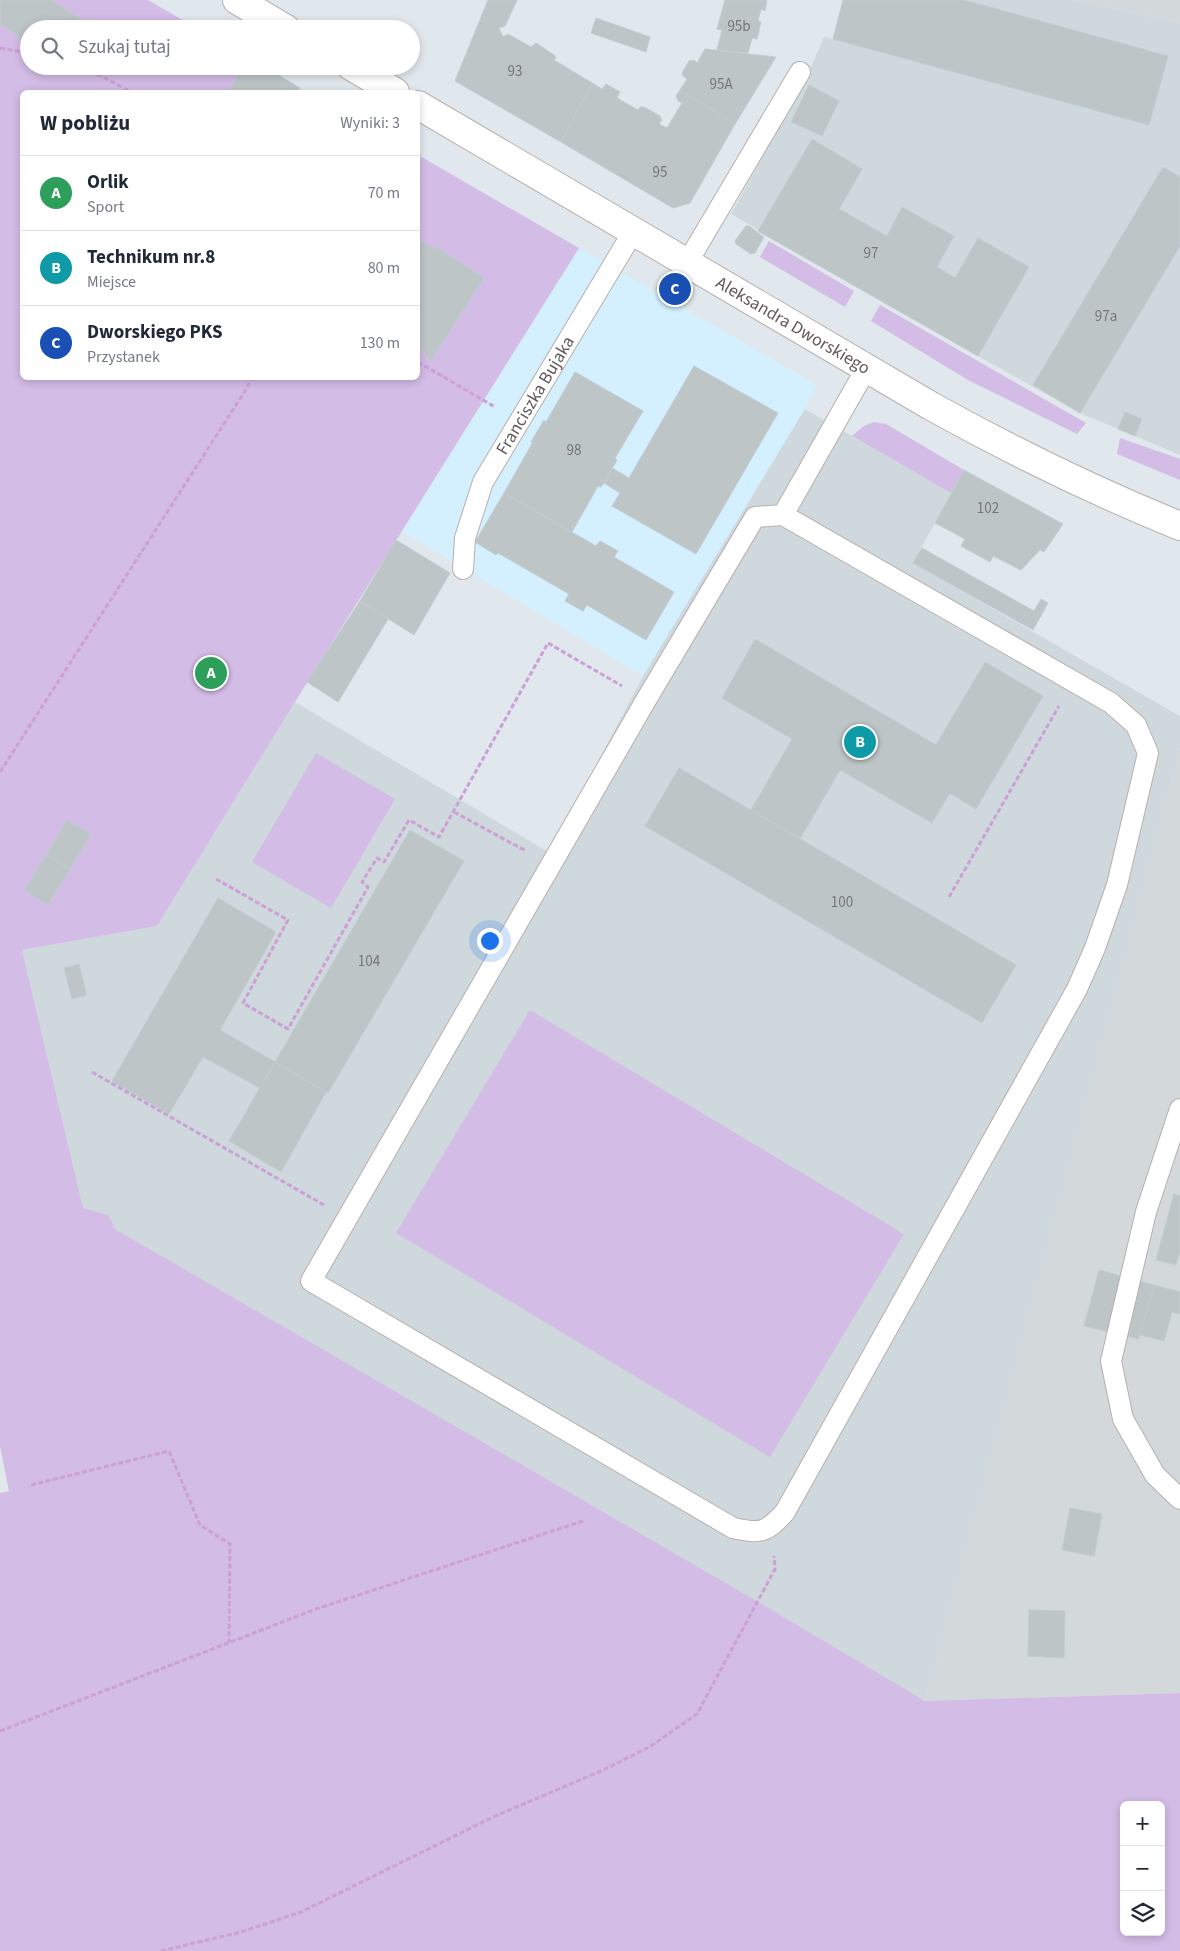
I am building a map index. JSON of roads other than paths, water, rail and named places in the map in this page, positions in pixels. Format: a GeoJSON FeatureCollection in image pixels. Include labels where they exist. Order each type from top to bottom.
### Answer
{"type":"FeatureCollection","features":[{"type":"Feature","properties":{"kind":"street"},"geometry":{"type":"LineString","coordinates":[[237,0],[271,20]]}},
{"type":"Feature","properties":{"kind":"street"},"geometry":{"type":"LineString","coordinates":[[367,75],[393,90]]}},
{"type":"Feature","properties":{"kind":"street","name":"Aleksandra Dworskiego"},"geometry":{"type":"LineString","coordinates":[[420,106],[866,369],[1008,448],[1180,526]]}},
{"type":"Feature","properties":{"kind":"lane"},"geometry":{"type":"LineString","coordinates":[[687,263],[800,72]]}},
{"type":"Feature","properties":{"kind":"lane","name":"Franciszka Bujaka"},"geometry":{"type":"LineString","coordinates":[[464,569],[465,538],[483,482],[633,232]]}},
{"type":"Feature","properties":{"kind":"lane"},"geometry":{"type":"LineString","coordinates":[[783,515],[866,369]]}},
{"type":"Feature","properties":{"kind":"lane"},"geometry":{"type":"LineString","coordinates":[[783,515],[1111,703],[1136,725],[1148,753],[1117,885],[1095,948],[1077,989],[785,1512],[771,1528],[753,1532],[733,1528],[311,1281],[646,700],[755,517],[783,515]]}},
{"type":"Feature","properties":{"kind":"lane"},"geometry":{"type":"LineString","coordinates":[[1180,1110],[1146,1212],[1111,1361],[1123,1418],[1155,1476],[1180,1499]]}},
{"type":"Feature","properties":{"kind":"place","name":"Dworskiego PKS"},"geometry":{"type":"Point","coordinates":[675,289]}},
{"type":"Feature","properties":{"kind":"place","name":"Orlik"},"geometry":{"type":"Point","coordinates":[211,673]}},
{"type":"Feature","properties":{"kind":"place","name":"Technikum nr.8"},"geometry":{"type":"Point","coordinates":[860,742]}}]}
